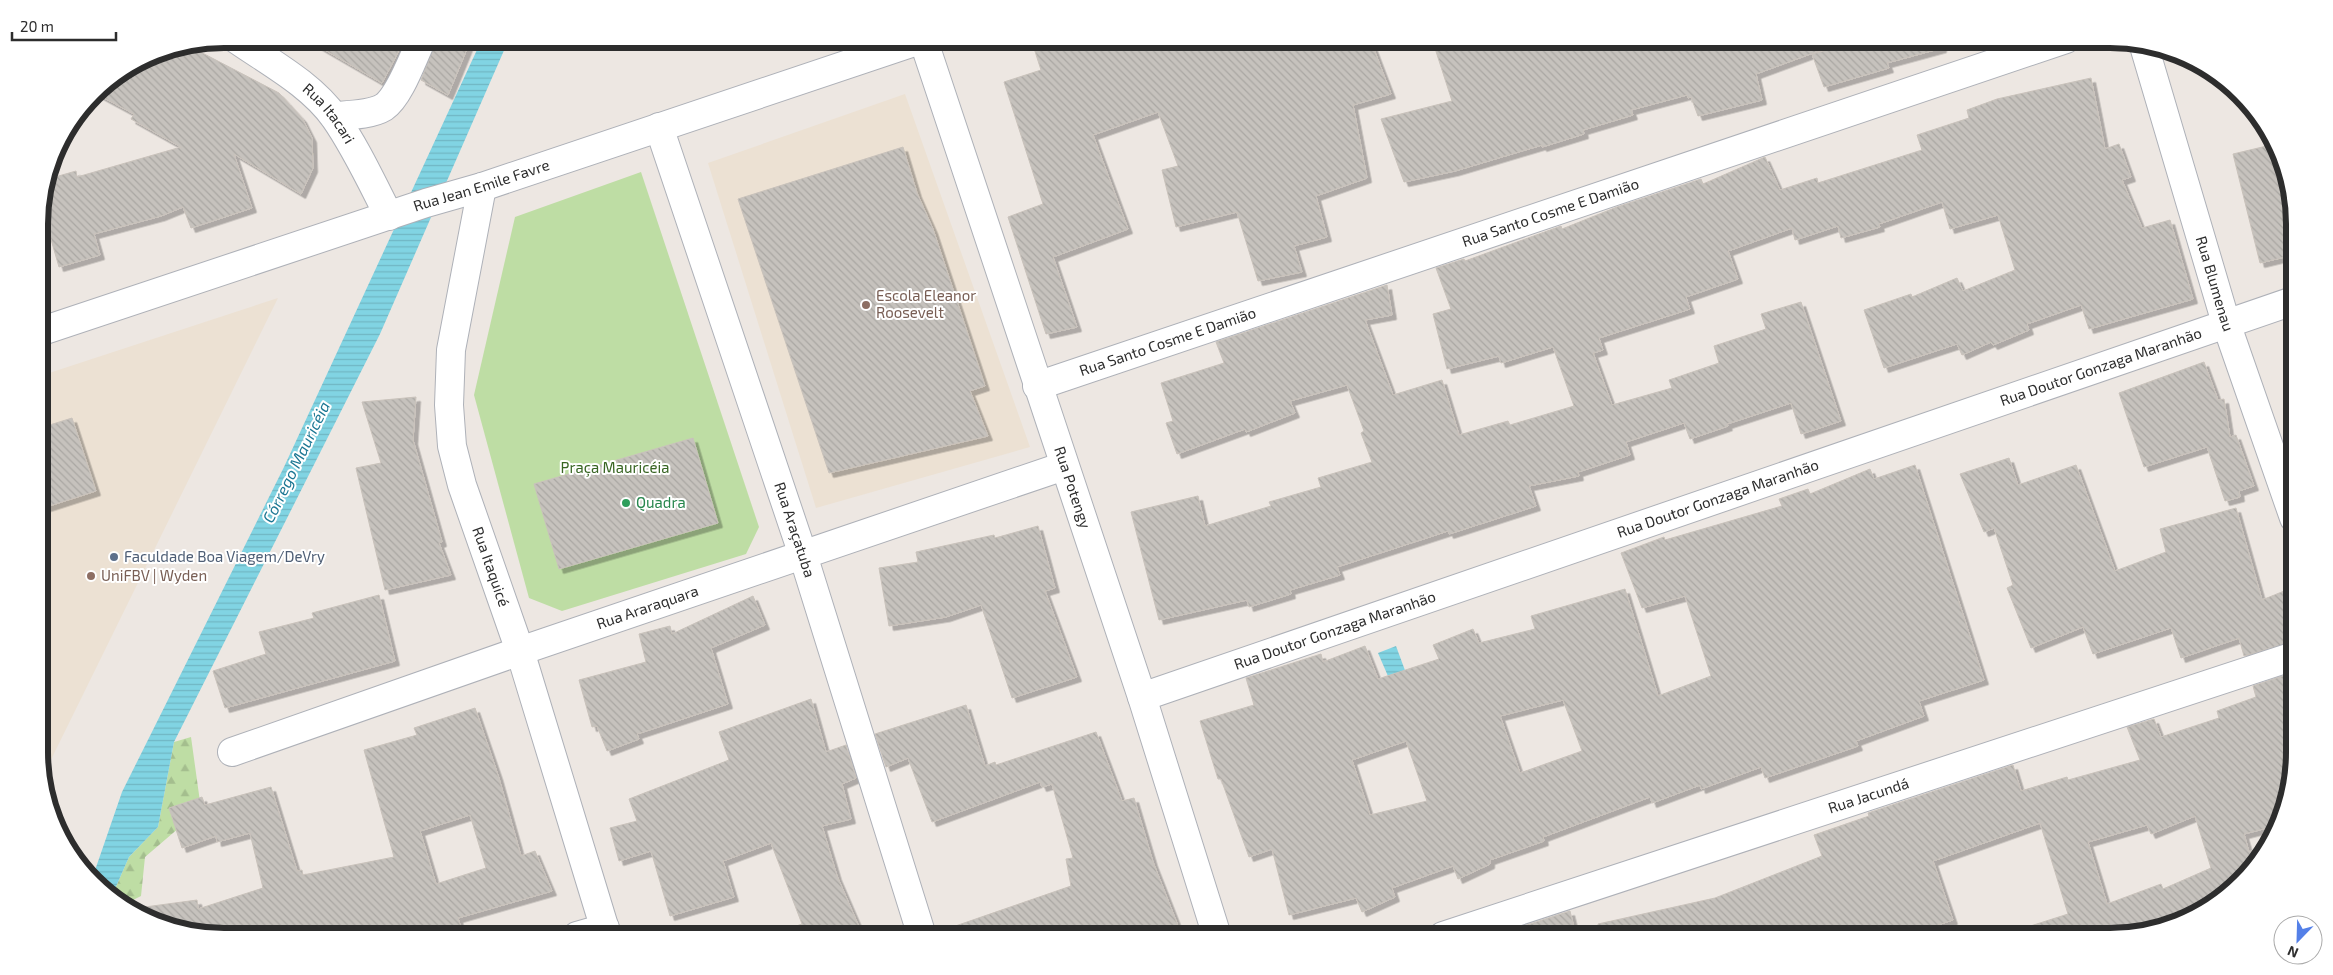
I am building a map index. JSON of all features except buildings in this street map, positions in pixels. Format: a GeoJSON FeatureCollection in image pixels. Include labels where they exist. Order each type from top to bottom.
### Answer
{"type":"FeatureCollection","features":[{"type":"Feature","properties":{"kind":"street","name":"Rua Itacari"},"geometry":{"type":"LineString","coordinates":[[249,48],[302,85],[334,116],[352,145],[406,210]]}},
{"type":"Feature","properties":{"kind":"street"},"geometry":{"type":"LineString","coordinates":[[334,116],[374,111],[384,107],[399,86],[418,48]]}},
{"type":"Feature","properties":{"kind":"street","name":"Rua Jean Emile Favre"},"geometry":{"type":"LineString","coordinates":[[48,329],[406,210],[482,187],[896,48]]}},
{"type":"Feature","properties":{"kind":"street","name":"Rua Potengy"},"geometry":{"type":"LineString","coordinates":[[926,48],[1142,697],[1214,927]]}},
{"type":"Feature","properties":{"kind":"street","name":"Rua Santo Cosme E Damião"},"geometry":{"type":"LineString","coordinates":[[1037,386],[2039,48]]}},
{"type":"Feature","properties":{"kind":"street","name":"Rua Blumenau"},"geometry":{"type":"LineString","coordinates":[[2146,51],[2226,323],[2286,495]]}},
{"type":"Feature","properties":{"kind":"street","name":"Rua Araçatuba"},"geometry":{"type":"LineString","coordinates":[[658,127],[803,555],[919,928]]}},
{"type":"Feature","properties":{"kind":"street","name":"Rua Itaquicé"},"geometry":{"type":"LineString","coordinates":[[482,187],[452,350],[449,405],[452,446],[462,485],[520,651],[605,928]]}},
{"type":"Feature","properties":{"kind":"street","name":"Rua Doutor Gonzaga Maranhão"},"geometry":{"type":"LineString","coordinates":[[1142,697],[2286,303]]}},
{"type":"Feature","properties":{"kind":"street","name":"Rua Araraquara"},"geometry":{"type":"LineString","coordinates":[[232,752],[520,651],[1064,466]]}},
{"type":"Feature","properties":{"kind":"street","name":"Rua Jacundá"},"geometry":{"type":"LineString","coordinates":[[1469,927],[2286,659]]}},
{"type":"Feature","properties":{"kind":"shaded area","name":"Escola Eleanor Roosevelt"},"geometry":{"type":"Polygon","coordinates":[[[905,94],[1030,447],[816,508],[708,163],[905,94]]]}},
{"type":"Feature","properties":{"kind":"shaded area","name":"UniFBV | Wyden"},"geometry":{"type":"Polygon","coordinates":[[[278,298],[48,765],[48,763],[48,373],[278,298]]]}},
{"type":"Feature","properties":{"kind":"green space","name":"Praça Mauricéia"},"geometry":{"type":"Polygon","coordinates":[[[641,172],[759,527],[746,554],[562,611],[529,598],[474,395],[515,217],[641,172]]]}},
{"type":"Feature","properties":{"kind":"green space"},"geometry":{"type":"Polygon","coordinates":[[[191,737],[201,809],[145,857],[141,896],[131,901],[115,890],[129,857],[158,827],[174,742],[191,737]]]}},
{"type":"Feature","properties":{"kind":"water","name":"Córrego Mauricéia"},"geometry":{"type":"Polygon","coordinates":[[[478,48],[505,48],[380,334],[174,742],[158,827],[129,857],[115,890],[95,872],[122,792],[284,467],[478,48]]]}},
{"type":"Feature","properties":{"kind":"water"},"geometry":{"type":"Polygon","coordinates":[[[1396,646],[1410,684],[1394,690],[1378,653],[1396,646]]]}},
{"type":"Feature","properties":{"kind":"place","name":"Escola Eleanor Roosevelt"},"geometry":{"type":"Point","coordinates":[866,305]}},
{"type":"Feature","properties":{"kind":"place","name":"Quadra"},"geometry":{"type":"Point","coordinates":[626,503]}},
{"type":"Feature","properties":{"kind":"place","name":"Faculdade Boa Viagem/DeVry"},"geometry":{"type":"Point","coordinates":[114,557]}},
{"type":"Feature","properties":{"kind":"place","name":"UniFBV | Wyden"},"geometry":{"type":"Point","coordinates":[91,576]}}]}
